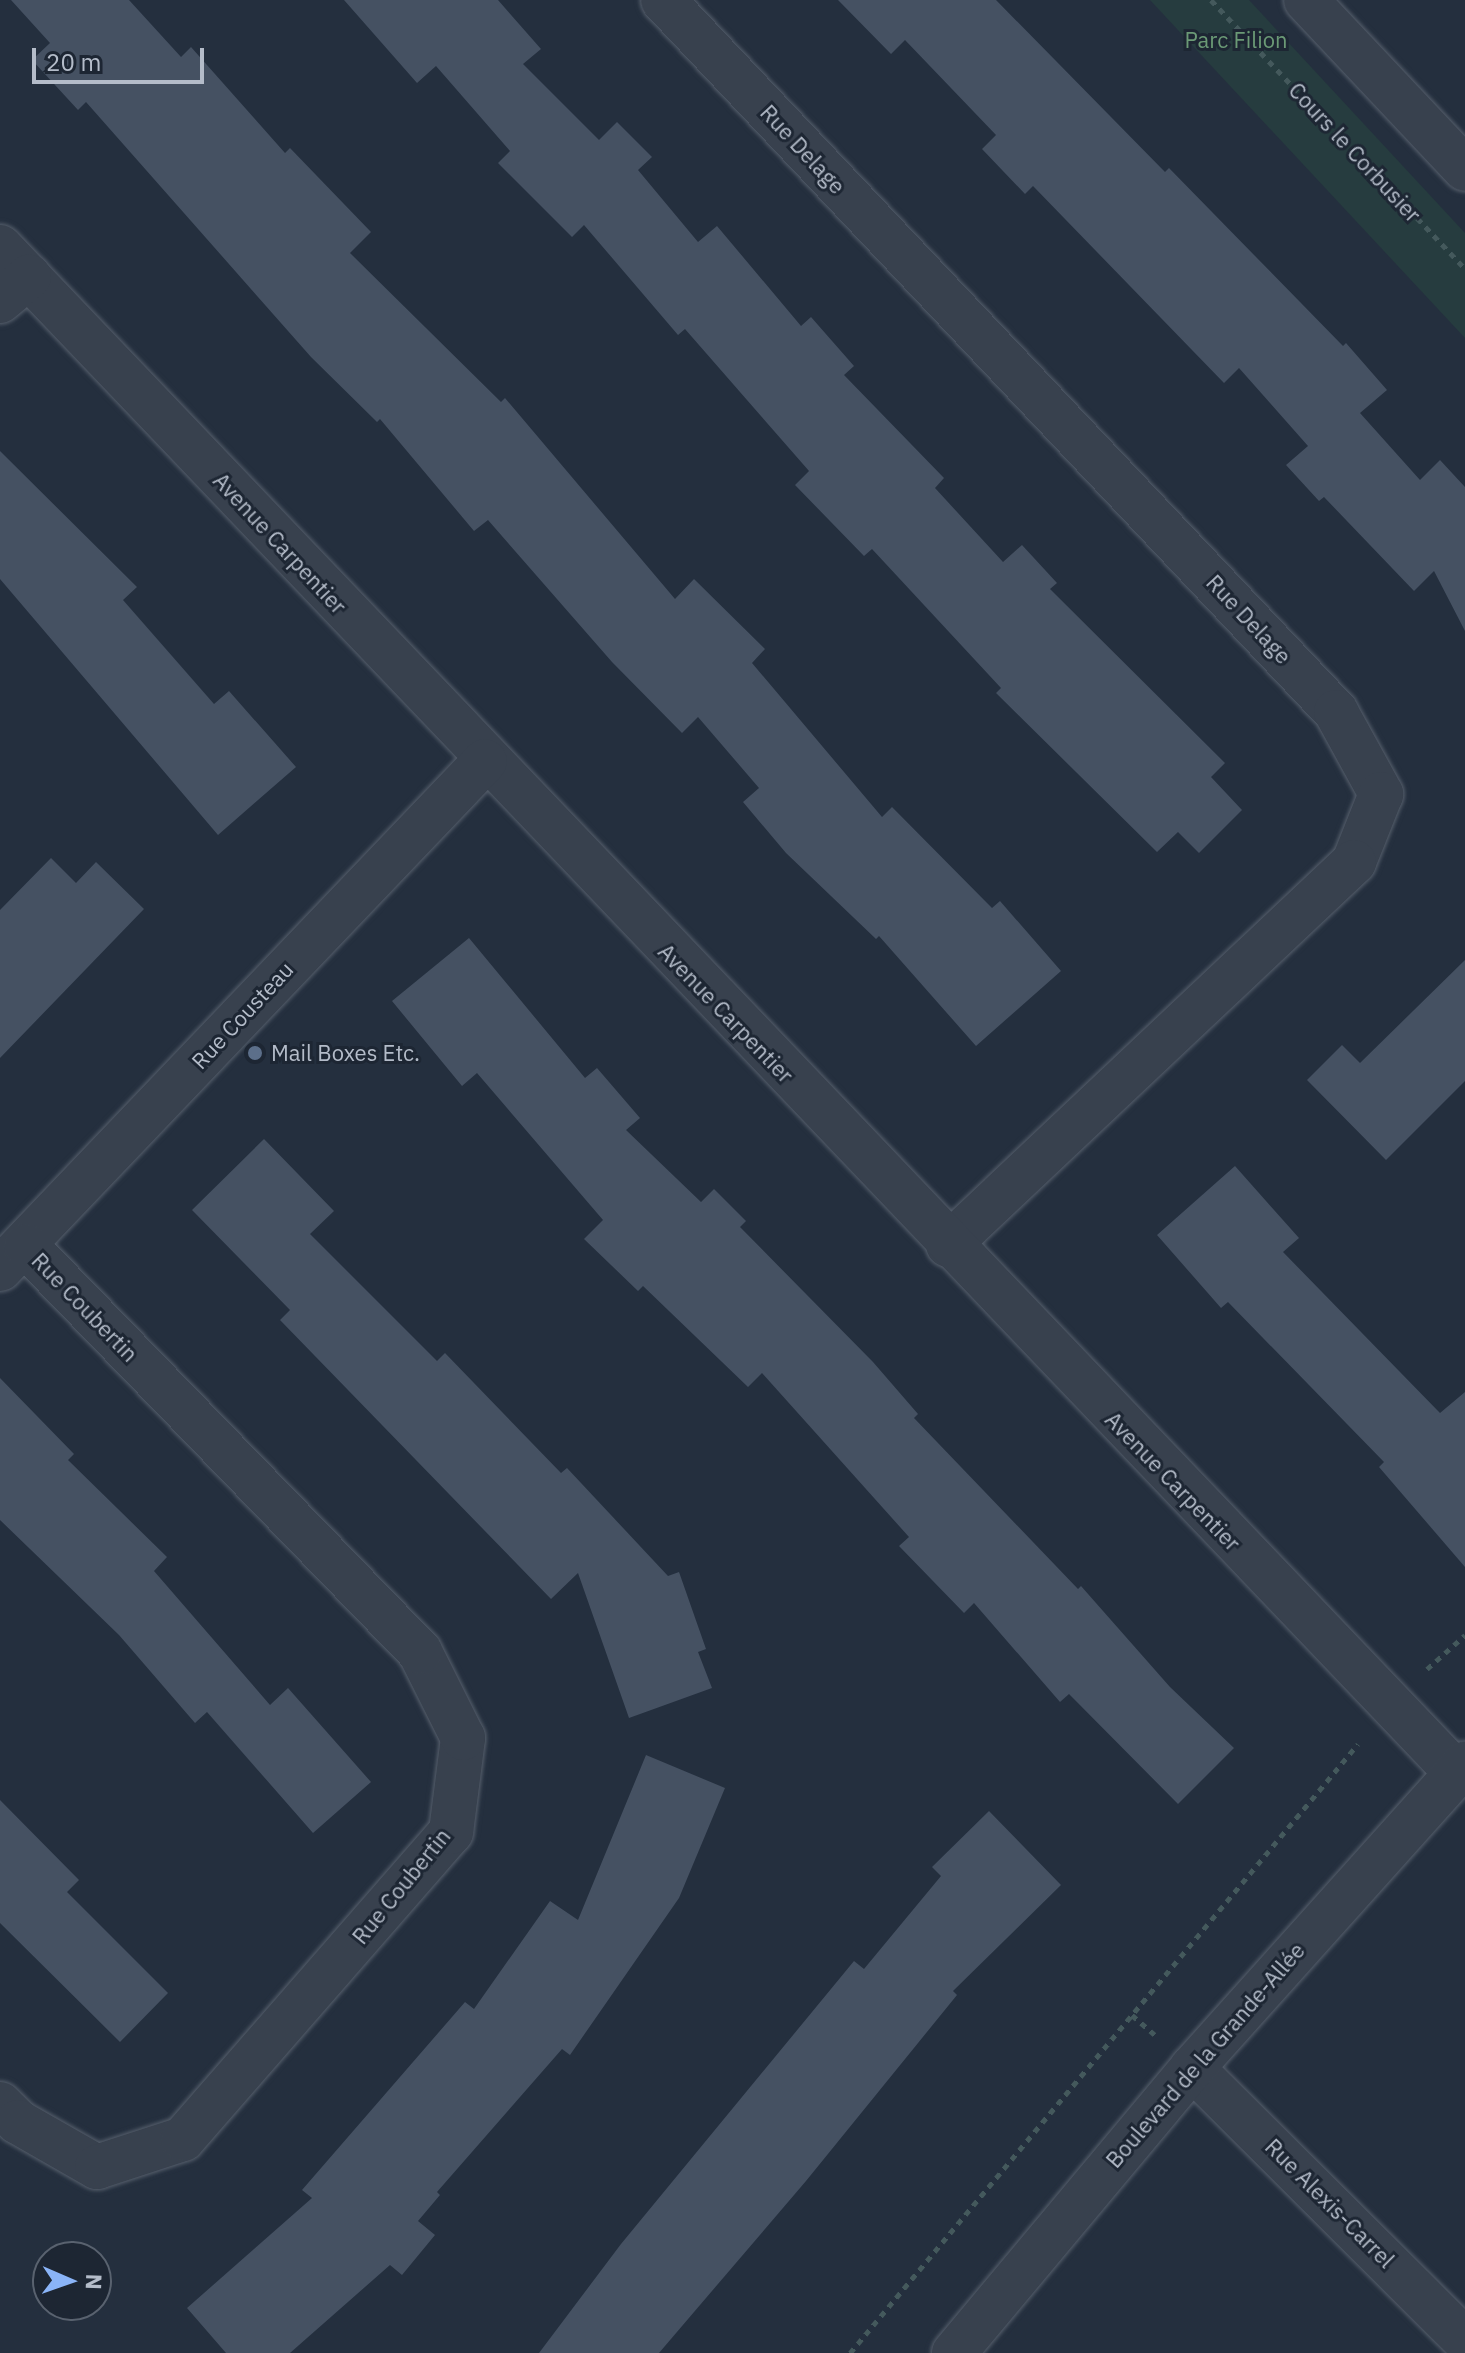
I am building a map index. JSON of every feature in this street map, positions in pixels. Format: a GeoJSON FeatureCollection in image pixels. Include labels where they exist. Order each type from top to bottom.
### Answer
{"type":"FeatureCollection","features":[{"type":"Feature","properties":{"kind":"street","name":"Rue Delage"},"geometry":{"type":"LineString","coordinates":[[663,0],[1336,712],[1381,794],[1354,862],[948,1245]]}},
{"type":"Feature","properties":{"kind":"street"},"geometry":{"type":"LineString","coordinates":[[1306,0],[1465,169]]}},
{"type":"Feature","properties":{"kind":"street","name":"Avenue Carpentier"},"geometry":{"type":"LineString","coordinates":[[10,275],[485,761],[948,1245],[1461,1768]]}},
{"type":"Feature","properties":{"kind":"street","name":"Rue Cousteau"},"geometry":{"type":"LineString","coordinates":[[13,1258],[485,761]]}},
{"type":"Feature","properties":{"kind":"street","name":"Rue Coubertin"},"geometry":{"type":"LineString","coordinates":[[0,2104],[18,2122],[97,2167],[183,2139],[451,1832],[463,1738],[420,1652],[13,1258]]}},
{"type":"Feature","properties":{"kind":"street","name":"Boulevard de la Grande-Allée"},"geometry":{"type":"LineString","coordinates":[[954,2353],[1192,2068],[1461,1768]]}},
{"type":"Feature","properties":{"kind":"street","name":"Rue Alexis-Carrel"},"geometry":{"type":"LineString","coordinates":[[1192,2068],[1465,2340]]}},
{"type":"Feature","properties":{"kind":"path","name":"Cours le Corbusier"},"geometry":{"type":"LineString","coordinates":[[1211,0],[1465,269]]}},
{"type":"Feature","properties":{"kind":"path"},"geometry":{"type":"LineString","coordinates":[[1442,1653],[1465,1635]]}},
{"type":"Feature","properties":{"kind":"path"},"geometry":{"type":"LineString","coordinates":[[850,2353],[1342,1761]]}},
{"type":"Feature","properties":{"kind":"green space","name":"Parc Filion"},"geometry":{"type":"Polygon","coordinates":[[[1150,0],[1249,0],[1465,233],[1465,338],[1150,0]]]}},
{"type":"Feature","properties":{"kind":"building"},"geometry":{"type":"Polygon","coordinates":[[[11,0],[129,0],[181,57],[191,47],[285,153],[290,148],[371,232],[350,253],[501,402],[505,398],[675,599],[694,579],[765,649],[752,663],[882,817],[892,807],[992,908],[1000,901],[1061,971],[976,1046],[879,936],[876,939],[786,853],[743,802],[759,788],[698,717],[682,733],[612,662],[488,520],[474,531],[380,419],[377,422],[311,357],[86,102],[78,110],[32,60],[50,43],[11,0]]]}},
{"type":"Feature","properties":{"kind":"building"},"geometry":{"type":"Polygon","coordinates":[[[344,0],[498,0],[541,49],[523,64],[599,140],[617,122],[652,157],[638,170],[698,242],[717,226],[801,326],[811,317],[854,366],[844,375],[944,478],[935,488],[1003,562],[1022,545],[1057,583],[1050,589],[1225,763],[1211,777],[1242,810],[1199,853],[1178,832],[1157,852],[996,693],[1001,688],[872,549],[864,556],[795,485],[809,471],[685,329],[678,335],[584,225],[572,237],[498,163],[510,151],[436,66],[417,83],[344,0]]]}},
{"type":"Feature","properties":{"kind":"building"},"geometry":{"type":"Polygon","coordinates":[[[838,0],[996,0],[1165,172],[1169,168],[1343,346],[1346,343],[1387,390],[1360,413],[1420,480],[1440,460],[1465,487],[1465,631],[1434,571],[1414,591],[1324,497],[1319,501],[1286,465],[1308,446],[1239,368],[1224,383],[1033,186],[1025,194],[982,149],[996,135],[905,40],[891,54],[838,0]]]}},
{"type":"Feature","properties":{"kind":"building"},"geometry":{"type":"Polygon","coordinates":[[[0,451],[137,587],[123,600],[214,704],[229,691],[296,767],[218,835],[0,579],[0,451]]]}},
{"type":"Feature","properties":{"kind":"building"},"geometry":{"type":"Polygon","coordinates":[[[51,858],[76,883],[96,862],[144,909],[0,1058],[0,910],[51,858]]]}},
{"type":"Feature","properties":{"kind":"building"},"geometry":{"type":"Polygon","coordinates":[[[469,938],[585,1078],[597,1068],[640,1118],[626,1130],[701,1202],[714,1189],[746,1221],[740,1227],[873,1362],[918,1414],[914,1418],[1078,1589],[1081,1586],[1170,1687],[1234,1748],[1178,1804],[1069,1694],[1060,1702],[974,1603],[964,1613],[899,1546],[909,1537],[762,1373],[748,1387],[643,1286],[638,1291],[584,1239],[603,1220],[477,1073],[462,1086],[392,1001],[469,938]]]}},
{"type":"Feature","properties":{"kind":"building"},"geometry":{"type":"Polygon","coordinates":[[[1465,960],[1465,1081],[1386,1160],[1307,1080],[1342,1045],[1360,1063],[1465,960]]]}},
{"type":"Feature","properties":{"kind":"building"},"geometry":{"type":"Polygon","coordinates":[[[264,1139],[334,1211],[310,1234],[437,1361],[445,1353],[561,1473],[567,1468],[668,1576],[679,1572],[706,1649],[698,1652],[712,1688],[629,1718],[578,1573],[551,1599],[280,1320],[290,1310],[192,1210],[264,1139]]]}},
{"type":"Feature","properties":{"kind":"building"},"geometry":{"type":"Polygon","coordinates":[[[1235,1166],[1299,1238],[1283,1252],[1440,1413],[1465,1392],[1465,1567],[1379,1467],[1384,1462],[1228,1302],[1221,1308],[1157,1235],[1235,1166]]]}},
{"type":"Feature","properties":{"kind":"building"},"geometry":{"type":"Polygon","coordinates":[[[0,1378],[74,1454],[68,1460],[167,1557],[154,1571],[270,1705],[288,1688],[371,1782],[313,1833],[207,1712],[195,1723],[119,1635],[0,1520],[0,1378]]]}},
{"type":"Feature","properties":{"kind":"building"},"geometry":{"type":"Polygon","coordinates":[[[646,1755],[725,1788],[679,1898],[570,2055],[562,2049],[437,2192],[440,2195],[418,2221],[435,2235],[402,2275],[390,2265],[290,2353],[226,2353],[187,2308],[312,2198],[302,2190],[465,2002],[474,2009],[550,1901],[578,1920],[646,1755]]]}},
{"type":"Feature","properties":{"kind":"building"},"geometry":{"type":"Polygon","coordinates":[[[0,1800],[79,1880],[67,1892],[168,1993],[120,2042],[0,1923],[0,1800]]]}},
{"type":"Feature","properties":{"kind":"building"},"geometry":{"type":"Polygon","coordinates":[[[989,1811],[1061,1885],[953,1991],[957,1995],[806,2181],[659,2353],[539,2353],[621,2244],[854,1961],[864,1969],[941,1876],[932,1867],[989,1811]]]}},
{"type":"Feature","properties":{"kind":"place","name":"Mail Boxes Etc."},"geometry":{"type":"Point","coordinates":[255,1053]}}]}
